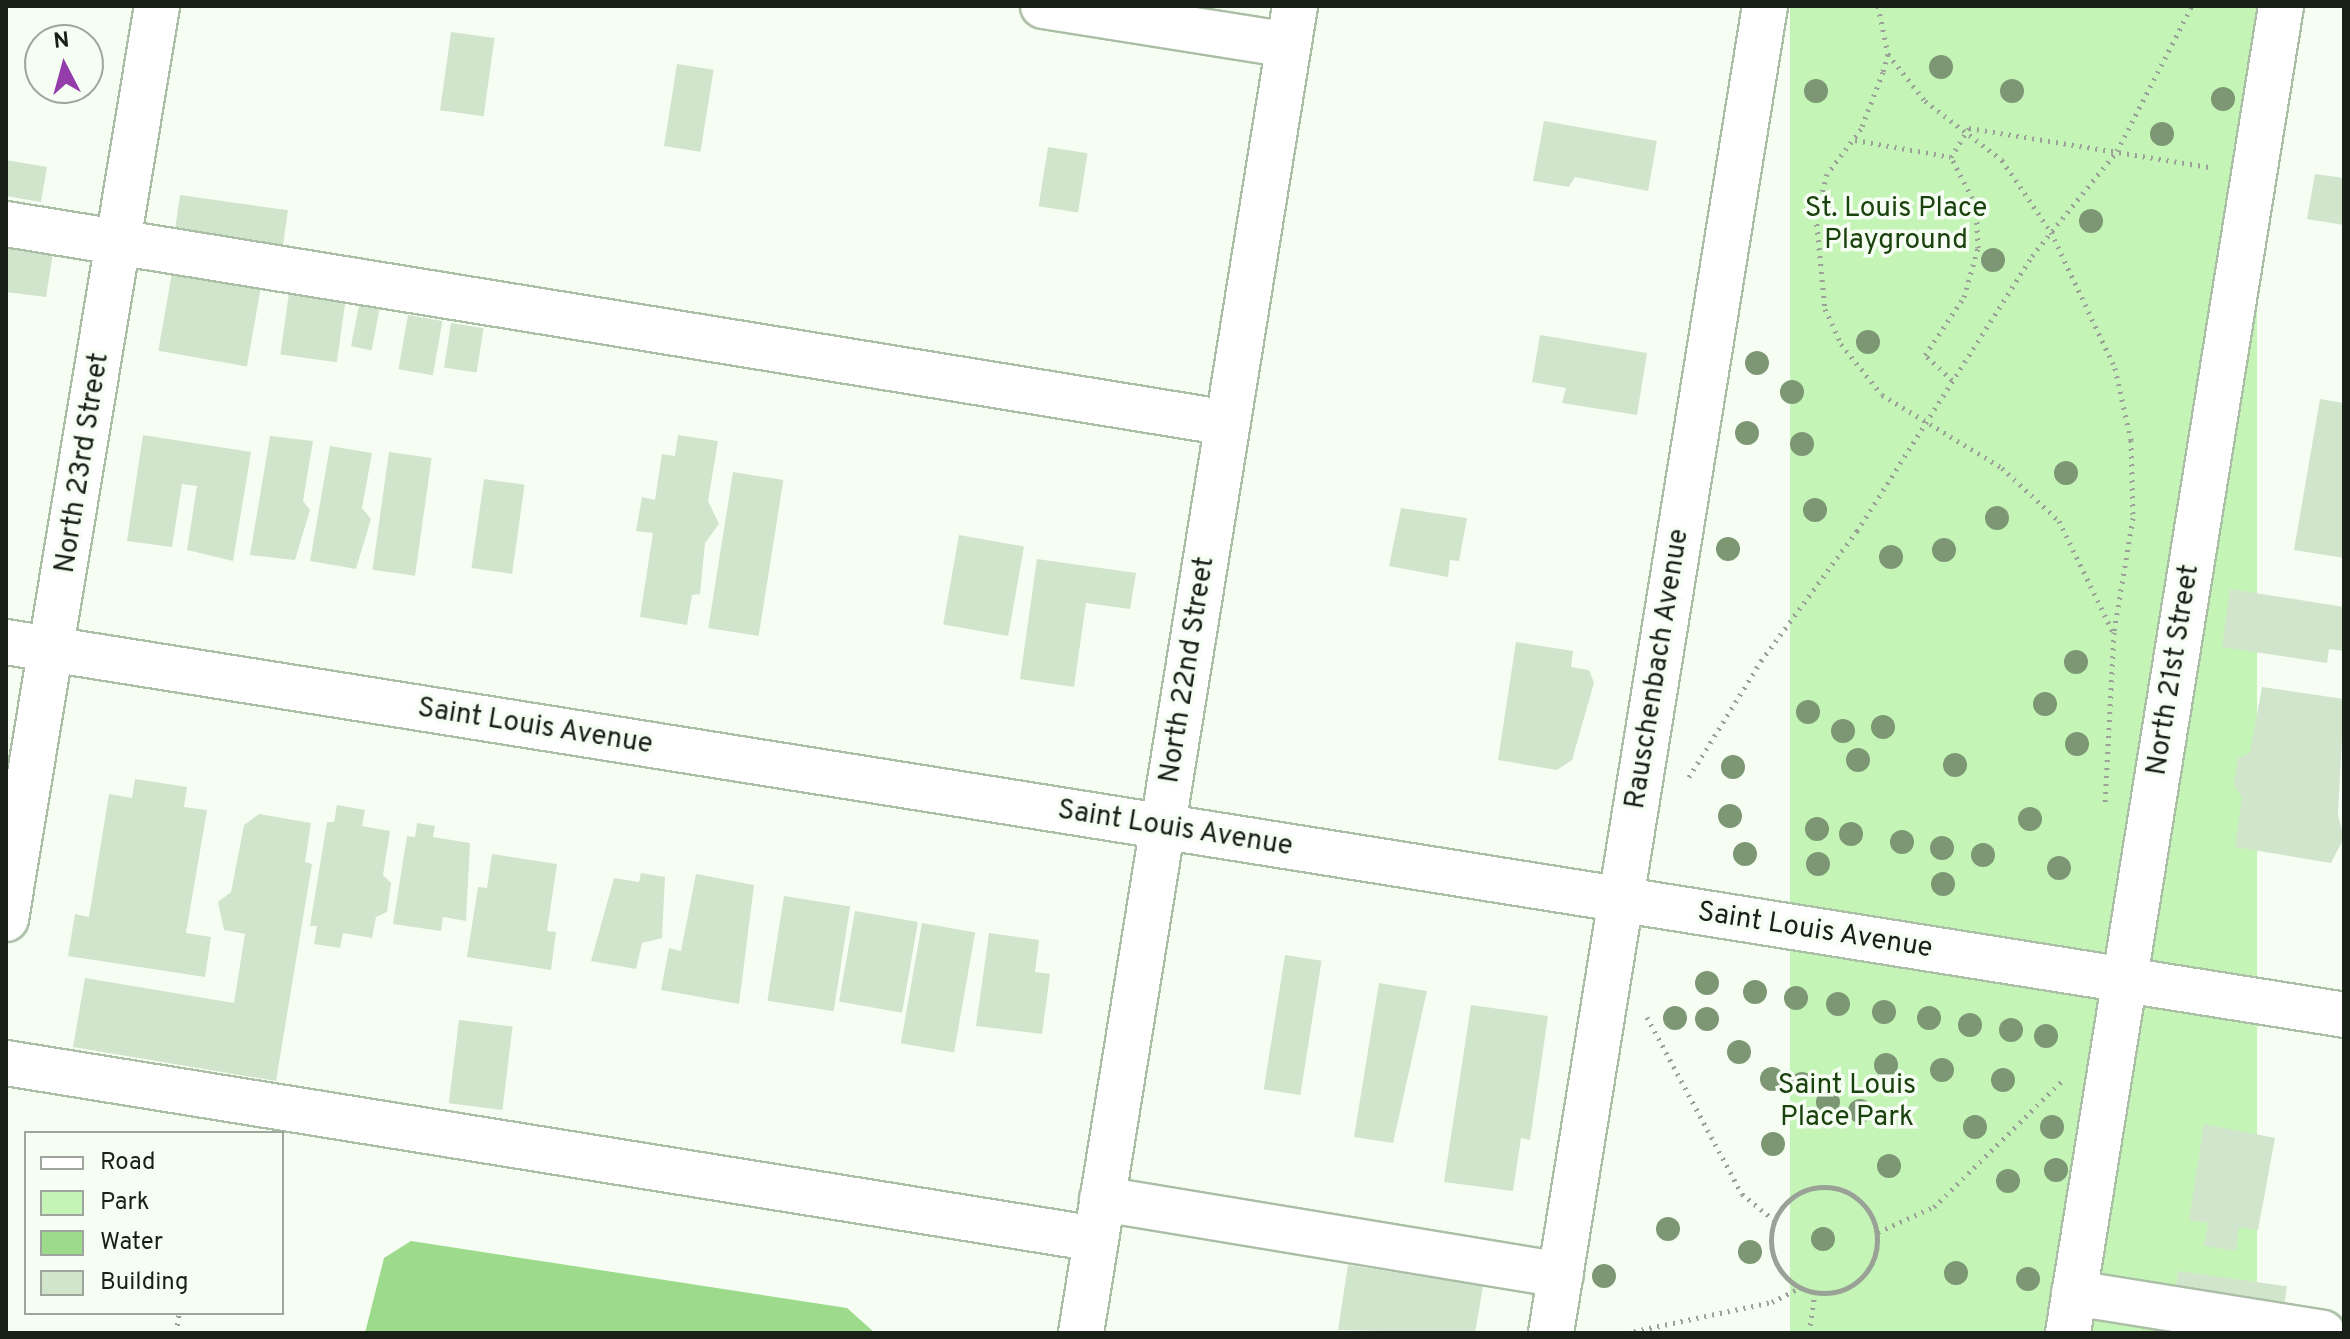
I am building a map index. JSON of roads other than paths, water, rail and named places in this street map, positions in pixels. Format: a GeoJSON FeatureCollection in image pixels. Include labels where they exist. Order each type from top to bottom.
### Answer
{"type":"FeatureCollection","features":[{"type":"Feature","properties":{"kind":"street","name":"North 23rd Street"},"geometry":{"type":"LineString","coordinates":[[6,919],[53,650],[157,6]]}},
{"type":"Feature","properties":{"kind":"street"},"geometry":{"type":"LineString","coordinates":[[1043,6],[1292,25]]}},
{"type":"Feature","properties":{"kind":"street","name":"Rauschenbach Avenue"},"geometry":{"type":"LineString","coordinates":[[1551,1333],[1765,6]]}},
{"type":"Feature","properties":{"kind":"street","name":"North 21st Street"},"geometry":{"type":"LineString","coordinates":[[2071,1313],[2281,6]]}},
{"type":"Feature","properties":{"kind":"street","name":"North 22nd Street"},"geometry":{"type":"LineString","coordinates":[[1081,1333],[1292,25]]}},
{"type":"Feature","properties":{"kind":"street"},"geometry":{"type":"LineString","coordinates":[[6,224],[1228,423]]}},
{"type":"Feature","properties":{"kind":"street","name":"Saint Louis Avenue"},"geometry":{"type":"LineString","coordinates":[[6,642],[2344,1015]]}},
{"type":"Feature","properties":{"kind":"street"},"geometry":{"type":"LineString","coordinates":[[6,1063],[1099,1219],[1561,1275]]}},
{"type":"Feature","properties":{"kind":"street"},"geometry":{"type":"LineString","coordinates":[[2071,1313],[2323,1333]]}},
{"type":"Feature","properties":{"kind":"water"},"geometry":{"type":"Polygon","coordinates":[[[411,1241],[847,1308],[875,1333],[365,1333],[384,1258],[411,1241]]]}},
{"type":"Feature","properties":{"kind":"park label","name":"St. Louis Place Playground"},"geometry":{"type":"Point","coordinates":[1896,225]}},
{"type":"Feature","properties":{"kind":"park label","name":"Saint Louis Place Park"},"geometry":{"type":"Point","coordinates":[1847,1102]}}]}
